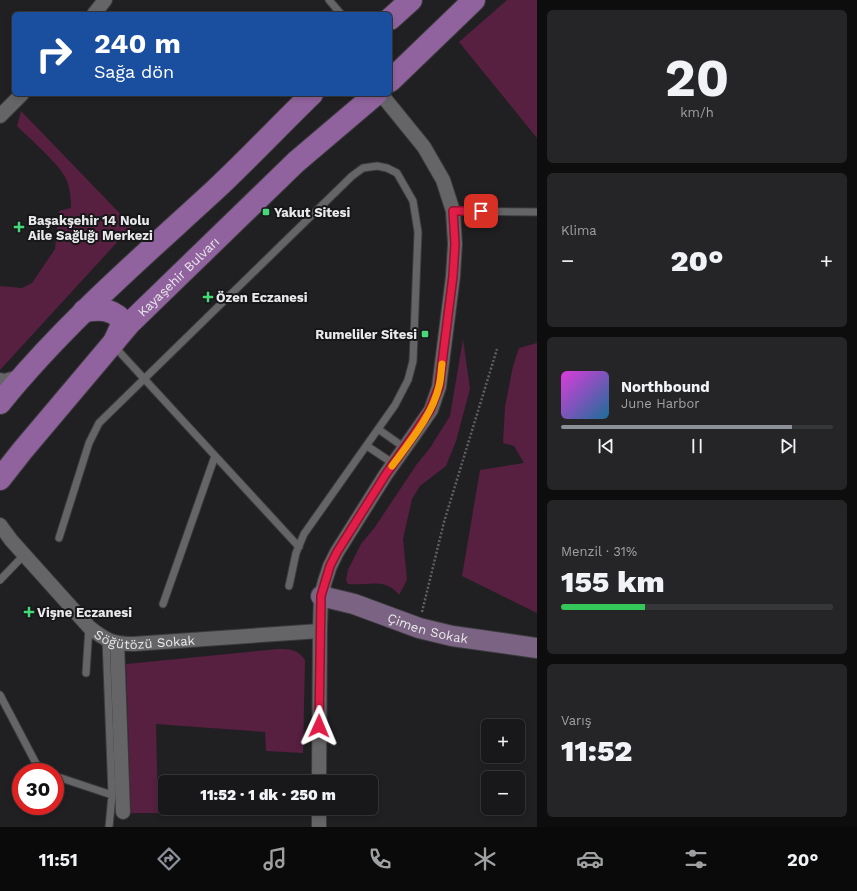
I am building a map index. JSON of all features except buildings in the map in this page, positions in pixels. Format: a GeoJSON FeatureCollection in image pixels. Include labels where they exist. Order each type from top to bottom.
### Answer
{"type":"FeatureCollection","features":[{"type":"Feature","properties":{"kind":"main road"},"geometry":{"type":"LineString","coordinates":[[392,17],[411,0]]}},
{"type":"Feature","properties":{"kind":"main road"},"geometry":{"type":"LineString","coordinates":[[392,79],[474,0]]}},
{"type":"Feature","properties":{"kind":"main road"},"geometry":{"type":"LineString","coordinates":[[0,403],[60,334],[230,176],[310,96]]}},
{"type":"Feature","properties":{"kind":"main road","name":"Kayaşehir Bulvarı"},"geometry":{"type":"LineString","coordinates":[[0,479],[130,324],[296,162],[374,96]]}},
{"type":"Feature","properties":{"kind":"main road"},"geometry":{"type":"LineString","coordinates":[[84,311],[103,309],[116,313],[121,319],[121,328],[112,345]]}},
{"type":"Feature","properties":{"kind":"main road","name":"Çimen Sokak"},"geometry":{"type":"LineString","coordinates":[[321,596],[354,604],[419,628],[452,636],[537,648]]}},
{"type":"Feature","properties":{"kind":"street"},"geometry":{"type":"LineString","coordinates":[[96,12],[105,0]]}},
{"type":"Feature","properties":{"kind":"street"},"geometry":{"type":"LineString","coordinates":[[0,116],[20,96]]}},
{"type":"Feature","properties":{"kind":"street"},"geometry":{"type":"LineString","coordinates":[[319,775],[321,596],[330,566],[337,552],[430,410],[439,387],[453,276],[455,244],[453,211],[443,180],[424,147],[383,96]]}},
{"type":"Feature","properties":{"kind":"street"},"geometry":{"type":"LineString","coordinates":[[0,380],[5,381],[22,376]]}},
{"type":"Feature","properties":{"kind":"street","name":"Söğütözü Sokak"},"geometry":{"type":"LineString","coordinates":[[0,525],[5,539],[24,555],[90,627],[112,642],[133,644],[320,631]]}},
{"type":"Feature","properties":{"kind":"street"},"geometry":{"type":"LineString","coordinates":[[112,642],[123,812]]}},
{"type":"Feature","properties":{"kind":"street"},"geometry":{"type":"LineString","coordinates":[[319,815],[319,827]]}},
{"type":"Feature","properties":{"kind":"lane"},"geometry":{"type":"LineString","coordinates":[[329,0],[339,12]]}},
{"type":"Feature","properties":{"kind":"lane"},"geometry":{"type":"LineString","coordinates":[[60,538],[89,443],[99,423],[145,380],[352,176],[363,168],[377,166],[387,168],[397,173],[413,201],[418,232],[413,361],[408,380],[395,405],[304,534],[299,547],[289,586]]}},
{"type":"Feature","properties":{"kind":"lane"},"geometry":{"type":"LineString","coordinates":[[453,211],[537,212]]}},
{"type":"Feature","properties":{"kind":"lane"},"geometry":{"type":"LineString","coordinates":[[112,345],[299,547]]}},
{"type":"Feature","properties":{"kind":"lane"},"geometry":{"type":"LineString","coordinates":[[378,429],[405,448]]}},
{"type":"Feature","properties":{"kind":"lane"},"geometry":{"type":"LineString","coordinates":[[366,446],[394,464]]}},
{"type":"Feature","properties":{"kind":"lane"},"geometry":{"type":"LineString","coordinates":[[163,604],[215,456]]}},
{"type":"Feature","properties":{"kind":"lane"},"geometry":{"type":"LineString","coordinates":[[0,580],[24,555]]}},
{"type":"Feature","properties":{"kind":"lane"},"geometry":{"type":"LineString","coordinates":[[86,673],[90,627]]}},
{"type":"Feature","properties":{"kind":"lane"},"geometry":{"type":"LineString","coordinates":[[109,827],[112,795],[112,642]]}},
{"type":"Feature","properties":{"kind":"lane"},"geometry":{"type":"LineString","coordinates":[[0,695],[36,763]]}},
{"type":"Feature","properties":{"kind":"lane"},"geometry":{"type":"LineString","coordinates":[[64,779],[112,795]]}},
{"type":"Feature","properties":{"kind":"path"},"geometry":{"type":"LineString","coordinates":[[419,628],[444,522],[497,349]]}},
{"type":"Feature","properties":{"kind":"shaded area"},"geometry":{"type":"Polygon","coordinates":[[[507,0],[537,0],[537,138],[459,42],[507,0]]]}},
{"type":"Feature","properties":{"kind":"shaded area"},"geometry":{"type":"Polygon","coordinates":[[[21,111],[132,226],[0,370],[0,286],[22,288],[32,283],[55,249],[59,211],[71,208],[69,188],[65,177],[50,158],[17,126],[21,111]]]}},
{"type":"Feature","properties":{"kind":"shaded area"},"geometry":{"type":"Polygon","coordinates":[[[463,339],[470,389],[456,441],[446,466],[420,486],[412,499],[403,539],[407,580],[399,595],[394,589],[382,584],[348,584],[346,580],[348,570],[361,544],[375,527],[417,464],[430,448],[450,416],[463,339]]]}},
{"type":"Feature","properties":{"kind":"shaded area"},"geometry":{"type":"Polygon","coordinates":[[[537,343],[537,613],[462,576],[480,470],[524,463],[514,446],[503,443],[505,407],[513,366],[519,348],[537,343]]]}},
{"type":"Feature","properties":{"kind":"shaded area"},"geometry":{"type":"Polygon","coordinates":[[[278,649],[293,650],[297,652],[305,660],[303,753],[266,751],[265,732],[156,724],[158,813],[131,813],[126,664],[278,649]]]}},
{"type":"Feature","properties":{"kind":"slow traffic"},"geometry":{"type":"LineString","coordinates":[[392,466],[430,410],[439,387],[442,364]]}},
{"type":"Feature","properties":{"kind":"place","name":"Yakut Sitesi"},"geometry":{"type":"Point","coordinates":[266,212]}},
{"type":"Feature","properties":{"kind":"place","name":"Başakşehir 14 Nolu Aile Sağlığı Merkezi"},"geometry":{"type":"Point","coordinates":[19,227]}},
{"type":"Feature","properties":{"kind":"place","name":"Özen Eczanesi"},"geometry":{"type":"Point","coordinates":[208,297]}},
{"type":"Feature","properties":{"kind":"place","name":"Rumeliler Sitesi"},"geometry":{"type":"Point","coordinates":[425,334]}},
{"type":"Feature","properties":{"kind":"place","name":"Vişne Eczanesi"},"geometry":{"type":"Point","coordinates":[29,612]}},
{"type":"Feature","properties":{"kind":"route"},"geometry":{"type":"LineString","coordinates":[[319,726],[321,596],[325,580],[337,552],[386,474],[430,410],[439,387],[453,276],[455,244],[453,211],[481,211]]}}]}
